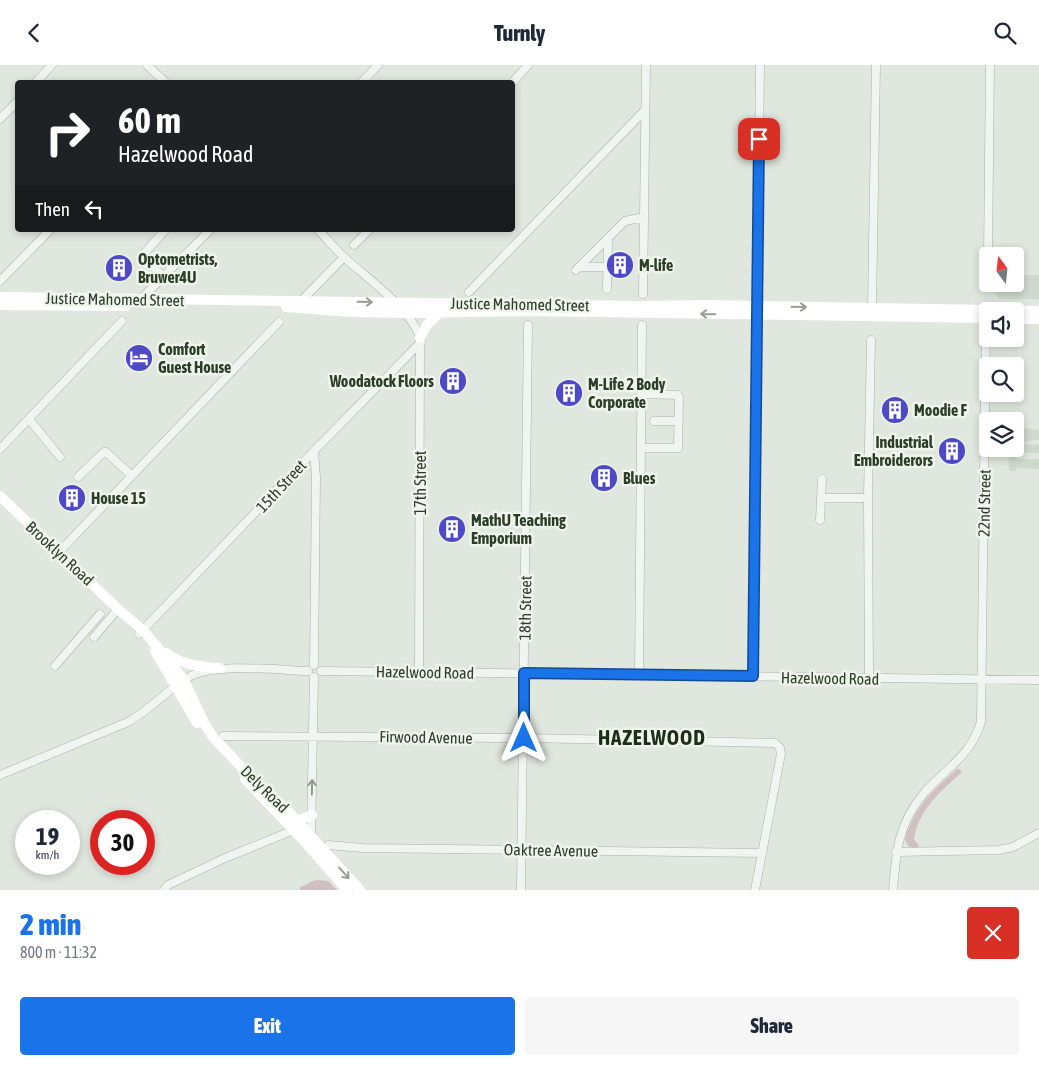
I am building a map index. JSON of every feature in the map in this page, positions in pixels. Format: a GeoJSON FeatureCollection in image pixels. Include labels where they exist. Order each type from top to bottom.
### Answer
{"type":"FeatureCollection","features":[{"type":"Feature","properties":{"kind":"main road","name":"Justice Mahomed Street"},"geometry":{"type":"LineString","coordinates":[[0,297],[757,310],[979,322]]}},
{"type":"Feature","properties":{"kind":"main road","name":"Justice Mahomed Street"},"geometry":{"type":"LineString","coordinates":[[0,305],[295,307],[350,312],[404,313],[872,308],[1039,311]]}},
{"type":"Feature","properties":{"kind":"main road"},"geometry":{"type":"LineString","coordinates":[[421,340],[427,325],[439,313]]}},
{"type":"Feature","properties":{"kind":"main road"},"geometry":{"type":"LineString","coordinates":[[1024,319],[1039,319]]}},
{"type":"Feature","properties":{"kind":"main road","name":"Brooklyn Road"},"geometry":{"type":"LineString","coordinates":[[0,496],[159,648],[180,683]]}},
{"type":"Feature","properties":{"kind":"main road","name":"Brooklyn Road"},"geometry":{"type":"LineString","coordinates":[[141,632],[180,683]]}},
{"type":"Feature","properties":{"kind":"main road"},"geometry":{"type":"LineString","coordinates":[[159,648],[182,663],[196,667],[220,668]]}},
{"type":"Feature","properties":{"kind":"main road","name":"Dely Road"},"geometry":{"type":"LineString","coordinates":[[180,683],[210,742],[295,825],[330,863],[360,890]]}},
{"type":"Feature","properties":{"kind":"main road"},"geometry":{"type":"LineString","coordinates":[[295,825],[312,815]]}},
{"type":"Feature","properties":{"kind":"main road","name":"Dely Road"},"geometry":{"type":"LineString","coordinates":[[295,825],[311,836],[323,849],[347,890]]}},
{"type":"Feature","properties":{"kind":"main road"},"geometry":{"type":"LineString","coordinates":[[311,836],[312,844],[330,863]]}},
{"type":"Feature","properties":{"kind":"street"},"geometry":{"type":"LineString","coordinates":[[38,80],[52,65]]}},
{"type":"Feature","properties":{"kind":"street"},"geometry":{"type":"LineString","coordinates":[[148,65],[163,80]]}},
{"type":"Feature","properties":{"kind":"street"},"geometry":{"type":"LineString","coordinates":[[364,80],[378,65]]}},
{"type":"Feature","properties":{"kind":"street"},"geometry":{"type":"LineString","coordinates":[[515,80],[528,65]]}},
{"type":"Feature","properties":{"kind":"street"},"geometry":{"type":"LineString","coordinates":[[643,294],[646,65]]}},
{"type":"Feature","properties":{"kind":"street"},"geometry":{"type":"LineString","coordinates":[[753,676],[760,65]]}},
{"type":"Feature","properties":{"kind":"street"},"geometry":{"type":"LineString","coordinates":[[872,308],[876,65]]}},
{"type":"Feature","properties":{"kind":"street"},"geometry":{"type":"LineString","coordinates":[[988,247],[990,65]]}},
{"type":"Feature","properties":{"kind":"street"},"geometry":{"type":"LineString","coordinates":[[0,119],[15,104]]}},
{"type":"Feature","properties":{"kind":"street"},"geometry":{"type":"LineString","coordinates":[[469,292],[645,110]]}},
{"type":"Feature","properties":{"kind":"street"},"geometry":{"type":"LineString","coordinates":[[608,267],[577,268],[625,221],[644,217]]}},
{"type":"Feature","properties":{"kind":"street"},"geometry":{"type":"LineString","coordinates":[[0,281],[48,232]]}},
{"type":"Feature","properties":{"kind":"street"},"geometry":{"type":"LineString","coordinates":[[163,232],[143,255],[164,277]]}},
{"type":"Feature","properties":{"kind":"street"},"geometry":{"type":"LineString","coordinates":[[140,300],[208,232]]}},
{"type":"Feature","properties":{"kind":"street"},"geometry":{"type":"LineString","coordinates":[[320,232],[344,257],[397,303],[416,325],[421,340]]}},
{"type":"Feature","properties":{"kind":"street"},"geometry":{"type":"LineString","coordinates":[[354,245],[366,232]]}},
{"type":"Feature","properties":{"kind":"street"},"geometry":{"type":"LineString","coordinates":[[607,289],[608,238]]}},
{"type":"Feature","properties":{"kind":"street"},"geometry":{"type":"LineString","coordinates":[[301,301],[344,257]]}},
{"type":"Feature","properties":{"kind":"street"},"geometry":{"type":"LineString","coordinates":[[0,449],[122,321]]}},
{"type":"Feature","properties":{"kind":"street"},"geometry":{"type":"LineString","coordinates":[[58,552],[279,322]]}},
{"type":"Feature","properties":{"kind":"street","name":"18th Street"},"geometry":{"type":"LineString","coordinates":[[521,890],[528,325]]}},
{"type":"Feature","properties":{"kind":"street"},"geometry":{"type":"LineString","coordinates":[[639,674],[642,325]]}},
{"type":"Feature","properties":{"kind":"street","name":"15th Street"},"geometry":{"type":"LineString","coordinates":[[141,632],[421,340]]}},
{"type":"Feature","properties":{"kind":"street","name":"17th Street"},"geometry":{"type":"LineString","coordinates":[[419,672],[421,340]]}},
{"type":"Feature","properties":{"kind":"street"},"geometry":{"type":"LineString","coordinates":[[869,678],[868,498],[870,340]]}},
{"type":"Feature","properties":{"kind":"street","name":"22nd Street"},"geometry":{"type":"LineString","coordinates":[[893,890],[896,852],[900,835],[916,804],[925,792],[963,756],[975,738],[981,722],[987,347]]}},
{"type":"Feature","properties":{"kind":"street"},"geometry":{"type":"LineString","coordinates":[[641,394],[678,395],[679,397],[678,448],[641,448]]}},
{"type":"Feature","properties":{"kind":"street"},"geometry":{"type":"LineString","coordinates":[[29,419],[60,457]]}},
{"type":"Feature","properties":{"kind":"street"},"geometry":{"type":"LineString","coordinates":[[654,421],[679,421]]}},
{"type":"Feature","properties":{"kind":"street"},"geometry":{"type":"LineString","coordinates":[[311,836],[316,477],[314,451]]}},
{"type":"Feature","properties":{"kind":"street"},"geometry":{"type":"LineString","coordinates":[[78,477],[104,452],[132,476]]}},
{"type":"Feature","properties":{"kind":"street"},"geometry":{"type":"LineString","coordinates":[[820,519],[822,479]]}},
{"type":"Feature","properties":{"kind":"street"},"geometry":{"type":"LineString","coordinates":[[821,498],[868,498]]}},
{"type":"Feature","properties":{"kind":"street"},"geometry":{"type":"LineString","coordinates":[[90,626],[96,635],[119,610]]}},
{"type":"Feature","properties":{"kind":"street"},"geometry":{"type":"LineString","coordinates":[[55,666],[100,614]]}},
{"type":"Feature","properties":{"kind":"street","name":"Hazelwood Road"},"geometry":{"type":"LineString","coordinates":[[0,775],[128,722],[146,711],[180,683],[201,671],[220,668],[314,671],[1039,680]]}},
{"type":"Feature","properties":{"kind":"street","name":"Firwood Avenue"},"geometry":{"type":"LineString","coordinates":[[223,736],[524,738],[772,743],[779,745],[781,750],[780,762],[762,853]]}},
{"type":"Feature","properties":{"kind":"street"},"geometry":{"type":"LineString","coordinates":[[164,889],[168,885],[295,825]]}},
{"type":"Feature","properties":{"kind":"street"},"geometry":{"type":"LineString","coordinates":[[896,852],[999,850],[1013,847],[1039,833]]}},
{"type":"Feature","properties":{"kind":"street","name":"Oaktree Avenue"},"geometry":{"type":"LineString","coordinates":[[323,849],[328,845],[339,847],[762,853]]}},
{"type":"Feature","properties":{"kind":"street"},"geometry":{"type":"LineString","coordinates":[[330,863],[333,854],[339,847]]}},
{"type":"Feature","properties":{"kind":"street"},"geometry":{"type":"LineString","coordinates":[[755,890],[762,853]]}},
{"type":"Feature","properties":{"kind":"shaded area"},"geometry":{"type":"Polygon","coordinates":[[[1024,275],[1039,275],[1039,299],[1000,299],[995,294],[1024,293],[1024,275]]]}},
{"type":"Feature","properties":{"kind":"shaded area"},"geometry":{"type":"Polygon","coordinates":[[[1024,428],[1039,430],[1039,439],[1024,443],[1024,428]]]}},
{"type":"Feature","properties":{"kind":"shaded area"},"geometry":{"type":"Polygon","coordinates":[[[1024,444],[1039,445],[1039,453],[1024,453],[1024,444]]]}},
{"type":"Feature","properties":{"kind":"shaded area"},"geometry":{"type":"Polygon","coordinates":[[[1008,457],[1039,459],[1039,469],[1017,468],[1016,471],[1009,471],[1008,457]]]}},
{"type":"Feature","properties":{"kind":"shaded area"},"geometry":{"type":"Polygon","coordinates":[[[958,768],[962,772],[946,786],[925,810],[916,829],[914,840],[919,845],[918,847],[910,847],[906,842],[906,837],[914,817],[931,794],[958,768]]]}},
{"type":"Feature","properties":{"kind":"shaded area"},"geometry":{"type":"Polygon","coordinates":[[[317,880],[328,881],[337,890],[300,890],[300,887],[317,880]]]}},
{"type":"Feature","properties":{"kind":"place","name":"M-life"},"geometry":{"type":"Point","coordinates":[620,265]}},
{"type":"Feature","properties":{"kind":"place","name":"Optometrists, Bruwer4U"},"geometry":{"type":"Point","coordinates":[119,268]}},
{"type":"Feature","properties":{"kind":"place","name":"Comfort Guest House"},"geometry":{"type":"Point","coordinates":[139,358]}},
{"type":"Feature","properties":{"kind":"place","name":"Woodatock Floors"},"geometry":{"type":"Point","coordinates":[453,381]}},
{"type":"Feature","properties":{"kind":"place","name":"M-Life 2 Body Corporate"},"geometry":{"type":"Point","coordinates":[569,393]}},
{"type":"Feature","properties":{"kind":"place","name":"Moodie F"},"geometry":{"type":"Point","coordinates":[895,410]}},
{"type":"Feature","properties":{"kind":"place","name":"Industrial Embroiderors"},"geometry":{"type":"Point","coordinates":[952,451]}},
{"type":"Feature","properties":{"kind":"place","name":"Blues"},"geometry":{"type":"Point","coordinates":[604,478]}},
{"type":"Feature","properties":{"kind":"place","name":"House 15"},"geometry":{"type":"Point","coordinates":[72,498]}},
{"type":"Feature","properties":{"kind":"place","name":"MathU Teaching Emporium"},"geometry":{"type":"Point","coordinates":[452,529]}},
{"type":"Feature","properties":{"kind":"district","name":"HAZELWOOD"},"geometry":{"type":"Point","coordinates":[652,738]}},
{"type":"Feature","properties":{"kind":"route"},"geometry":{"type":"LineString","coordinates":[[524,738],[524,673],[753,676],[759,139]]}}]}
